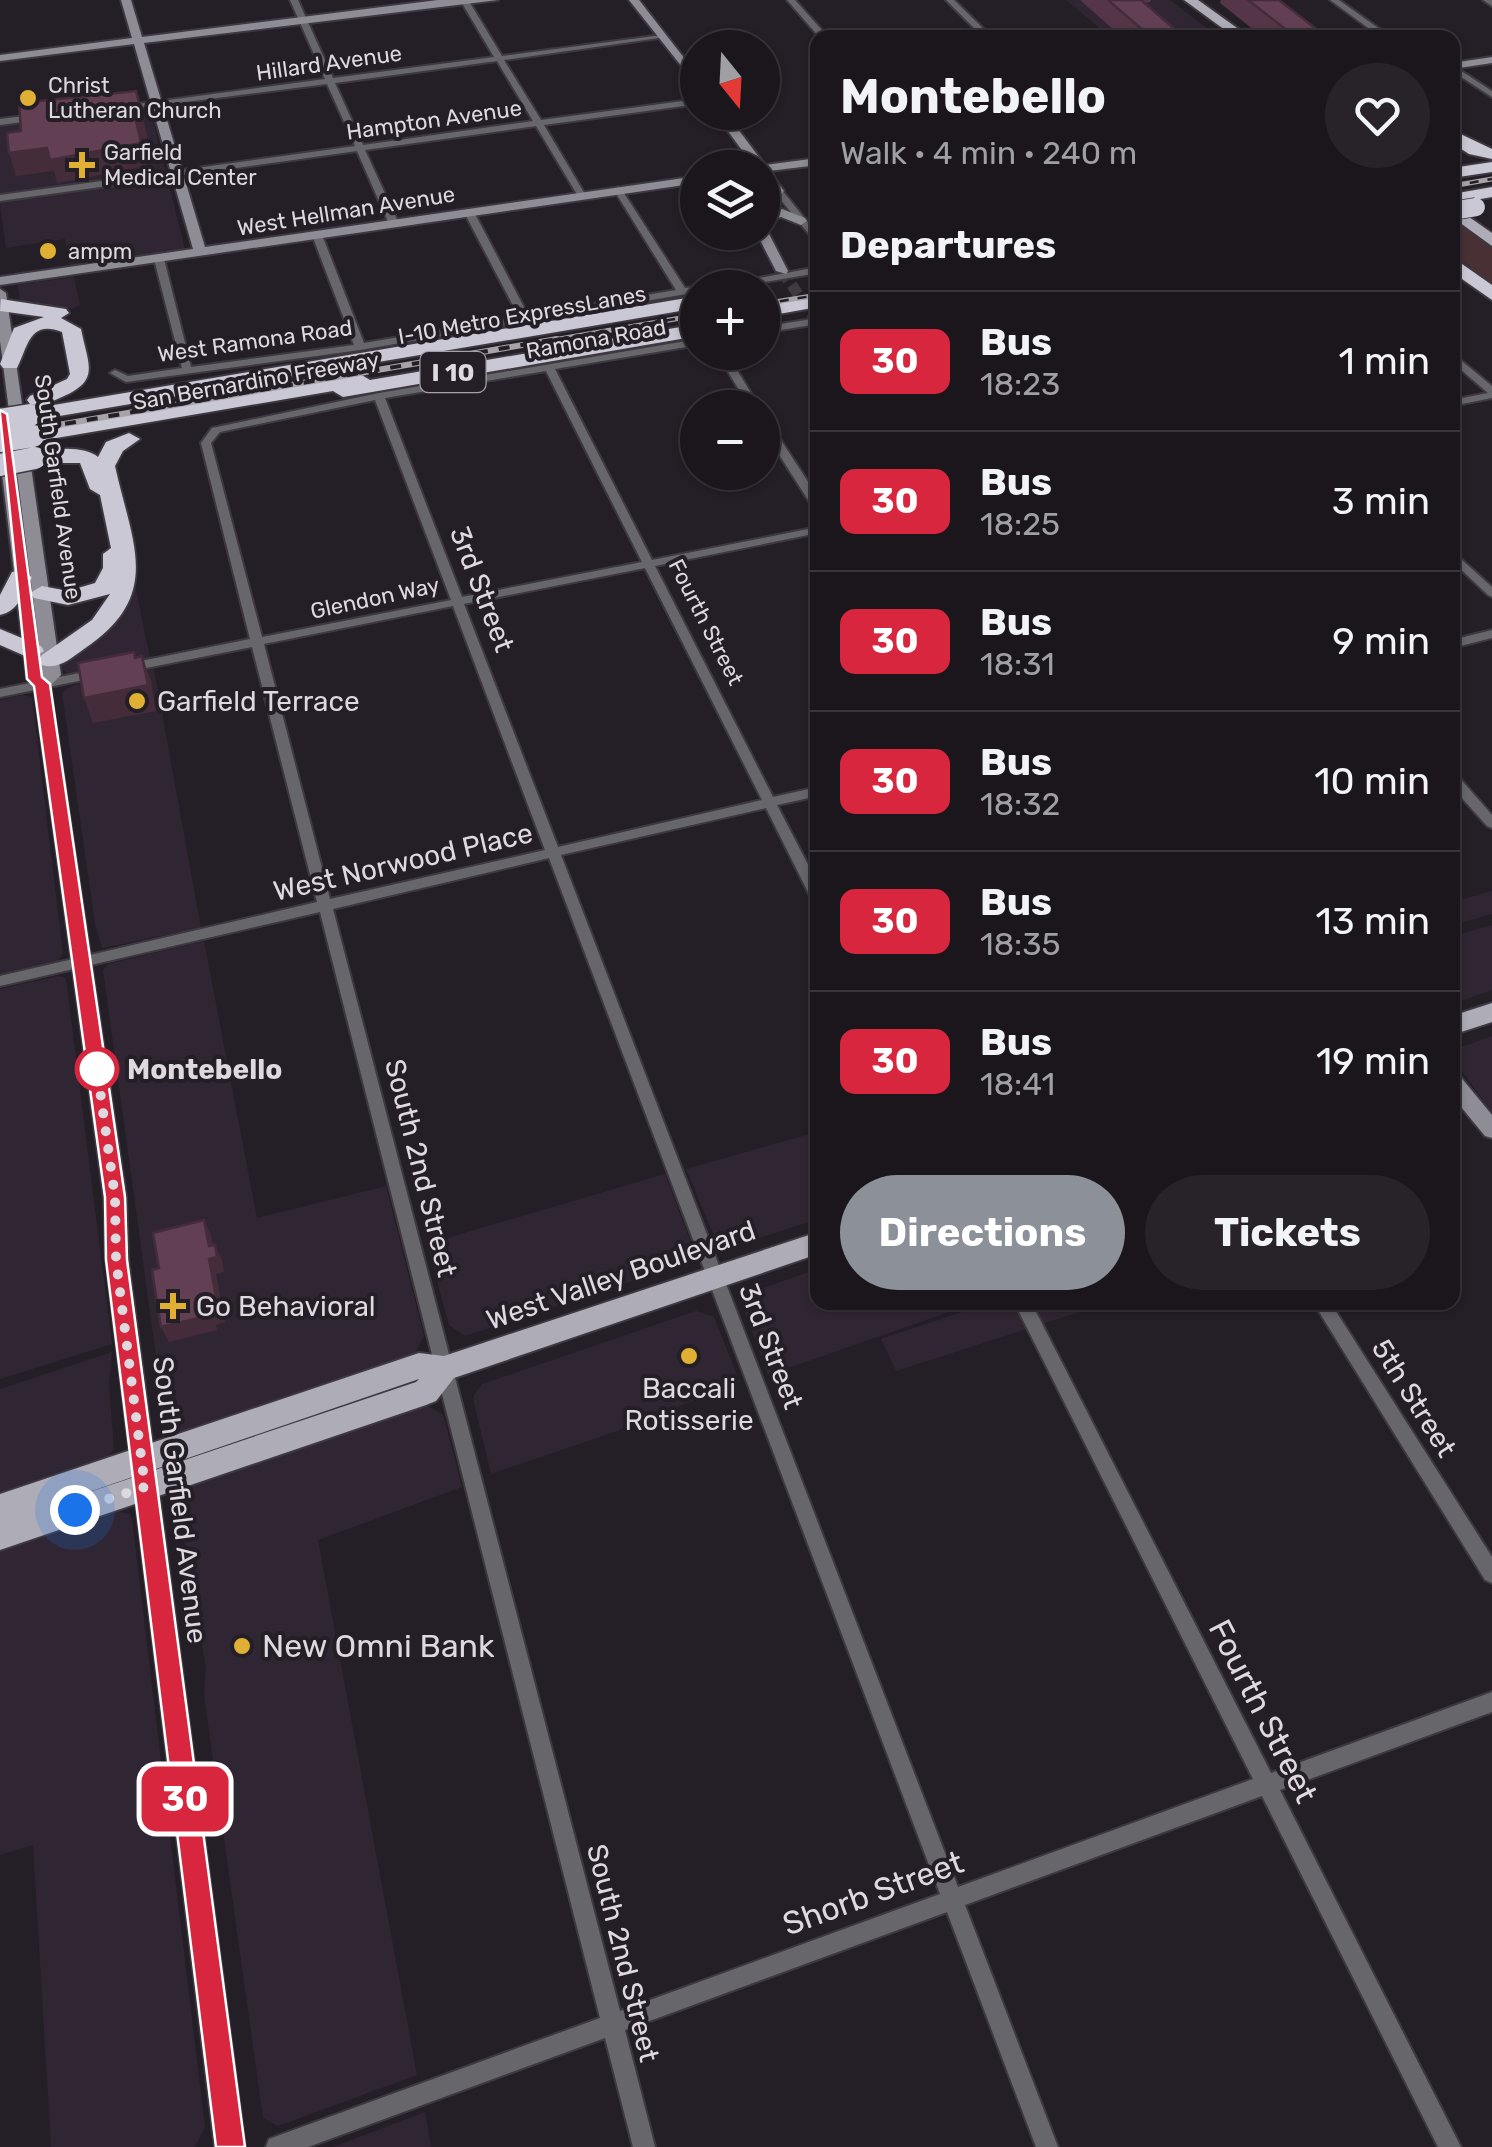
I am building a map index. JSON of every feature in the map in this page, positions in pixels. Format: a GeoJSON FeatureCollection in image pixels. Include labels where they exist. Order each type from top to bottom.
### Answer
{"type":"FeatureCollection","features":[{"type":"Feature","properties":{"kind":"highway"},"geometry":{"type":"LineString","coordinates":[[1460,141],[1492,158]]}},
{"type":"Feature","properties":{"kind":"highway"},"geometry":{"type":"LineString","coordinates":[[1460,161],[1492,158]]}},
{"type":"Feature","properties":{"kind":"highway"},"geometry":{"type":"LineString","coordinates":[[1469,196],[1492,158]]}},
{"type":"Feature","properties":{"kind":"highway"},"geometry":{"type":"LineString","coordinates":[[1460,272],[1492,297]]}},
{"type":"Feature","properties":{"kind":"highway"},"geometry":{"type":"LineString","coordinates":[[780,288],[810,283]]}},
{"type":"Feature","properties":{"kind":"highway"},"geometry":{"type":"LineString","coordinates":[[780,296],[810,291]]}},
{"type":"Feature","properties":{"kind":"highway","name":"San Bernardino Freeway"},"geometry":{"type":"LineString","coordinates":[[0,451],[34,430],[304,368],[680,299]]}},
{"type":"Feature","properties":{"kind":"highway"},"geometry":{"type":"LineString","coordinates":[[780,307],[810,302]]}},
{"type":"Feature","properties":{"kind":"highway"},"geometry":{"type":"LineString","coordinates":[[1,305],[60,313],[72,319],[91,378],[100,383],[140,384],[304,368]]}},
{"type":"Feature","properties":{"kind":"highway"},"geometry":{"type":"LineString","coordinates":[[780,315],[810,309]]}},
{"type":"Feature","properties":{"kind":"highway","name":"I-10 Metro ExpressLanes"},"geometry":{"type":"LineString","coordinates":[[0,442],[34,430],[680,313]]}},
{"type":"Feature","properties":{"kind":"highway"},"geometry":{"type":"LineString","coordinates":[[0,465],[80,374],[70,329],[54,322],[31,326],[18,336],[10,364]]}},
{"type":"Feature","properties":{"kind":"highway","name":"I-10 Metro ExpressLanes"},"geometry":{"type":"LineString","coordinates":[[0,429],[34,430],[680,325]]}},
{"type":"Feature","properties":{"kind":"highway","name":"San Bernardino Freeway"},"geometry":{"type":"LineString","coordinates":[[0,417],[34,430],[208,425],[680,333]]}},
{"type":"Feature","properties":{"kind":"highway"},"geometry":{"type":"LineString","coordinates":[[34,430],[140,384]]}},
{"type":"Feature","properties":{"kind":"highway"},"geometry":{"type":"LineString","coordinates":[[0,406],[72,454],[87,457],[93,463],[117,568],[114,580],[88,594],[58,598],[42,593]]}},
{"type":"Feature","properties":{"kind":"highway"},"geometry":{"type":"LineString","coordinates":[[34,430],[130,438],[208,425]]}},
{"type":"Feature","properties":{"kind":"highway"},"geometry":{"type":"LineString","coordinates":[[0,636],[41,656],[109,616],[121,600],[123,564],[104,466],[114,447],[130,438]]}},
{"type":"Feature","properties":{"kind":"highway"},"geometry":{"type":"LineString","coordinates":[[0,608],[13,595],[20,577]]}},
{"type":"Feature","properties":{"kind":"main road"},"geometry":{"type":"LineString","coordinates":[[1192,2],[1223,30]]}},
{"type":"Feature","properties":{"kind":"main road"},"geometry":{"type":"LineString","coordinates":[[1192,2],[1236,30]]}},
{"type":"Feature","properties":{"kind":"main road"},"geometry":{"type":"LineString","coordinates":[[1469,196],[1492,230]]}},
{"type":"Feature","properties":{"kind":"main road"},"geometry":{"type":"LineString","coordinates":[[1469,196],[1492,241]]}},
{"type":"Feature","properties":{"kind":"main road"},"geometry":{"type":"LineString","coordinates":[[1460,1023],[1492,1012]]}},
{"type":"Feature","properties":{"kind":"main road","name":"West Valley Boulevard"},"geometry":{"type":"LineString","coordinates":[[143,1474],[426,1392],[444,1369],[810,1246]]}},
{"type":"Feature","properties":{"kind":"main road"},"geometry":{"type":"LineString","coordinates":[[0,1508],[143,1474]]}},
{"type":"Feature","properties":{"kind":"main road"},"geometry":{"type":"LineString","coordinates":[[0,1536],[143,1474]]}},
{"type":"Feature","properties":{"kind":"street"},"geometry":{"type":"LineString","coordinates":[[126,0],[200,252]]}},
{"type":"Feature","properties":{"kind":"street"},"geometry":{"type":"LineString","coordinates":[[294,0],[394,224]]}},
{"type":"Feature","properties":{"kind":"street"},"geometry":{"type":"LineString","coordinates":[[0,58],[493,0]]}},
{"type":"Feature","properties":{"kind":"street"},"geometry":{"type":"LineString","coordinates":[[634,0],[680,60]]}},
{"type":"Feature","properties":{"kind":"street"},"geometry":{"type":"LineString","coordinates":[[790,0],[818,30]]}},
{"type":"Feature","properties":{"kind":"street"},"geometry":{"type":"LineString","coordinates":[[950,0],[981,30]]}},
{"type":"Feature","properties":{"kind":"street"},"geometry":{"type":"LineString","coordinates":[[1334,0],[1377,30]]}},
{"type":"Feature","properties":{"kind":"street"},"geometry":{"type":"LineString","coordinates":[[465,1],[582,196]]}},
{"type":"Feature","properties":{"kind":"street","name":"Hillard Avenue"},"geometry":{"type":"LineString","coordinates":[[118,108],[662,37]]}},
{"type":"Feature","properties":{"kind":"street"},"geometry":{"type":"LineString","coordinates":[[1460,66],[1492,60]]}},
{"type":"Feature","properties":{"kind":"street"},"geometry":{"type":"LineString","coordinates":[[1460,73],[1492,96]]}},
{"type":"Feature","properties":{"kind":"street","name":"Hampton Avenue"},"geometry":{"type":"LineString","coordinates":[[176,173],[680,103]]}},
{"type":"Feature","properties":{"kind":"street"},"geometry":{"type":"LineString","coordinates":[[0,122],[56,115]]}},
{"type":"Feature","properties":{"kind":"street"},"geometry":{"type":"LineString","coordinates":[[733,130],[748,150]]}},
{"type":"Feature","properties":{"kind":"street"},"geometry":{"type":"LineString","coordinates":[[780,166],[810,162]]}},
{"type":"Feature","properties":{"kind":"street"},"geometry":{"type":"LineString","coordinates":[[0,198],[176,173]]}},
{"type":"Feature","properties":{"kind":"street","name":"West Hellman Avenue"},"geometry":{"type":"LineString","coordinates":[[0,282],[680,181]]}},
{"type":"Feature","properties":{"kind":"street"},"geometry":{"type":"LineString","coordinates":[[618,190],[680,282]]}},
{"type":"Feature","properties":{"kind":"street"},"geometry":{"type":"LineString","coordinates":[[780,193],[810,232]]}},
{"type":"Feature","properties":{"kind":"street"},"geometry":{"type":"LineString","coordinates":[[470,212],[525,319]]}},
{"type":"Feature","properties":{"kind":"street"},"geometry":{"type":"LineString","coordinates":[[780,214],[801,221]]}},
{"type":"Feature","properties":{"kind":"street"},"geometry":{"type":"LineString","coordinates":[[318,235],[360,347]]}},
{"type":"Feature","properties":{"kind":"street"},"geometry":{"type":"LineString","coordinates":[[771,250],[782,271]]}},
{"type":"Feature","properties":{"kind":"street"},"geometry":{"type":"LineString","coordinates":[[159,259],[186,370]]}},
{"type":"Feature","properties":{"kind":"street"},"geometry":{"type":"LineString","coordinates":[[780,276],[810,271]]}},
{"type":"Feature","properties":{"kind":"street","name":"South Garfield Avenue"},"geometry":{"type":"LineString","coordinates":[[0,294],[42,593],[41,656]]}},
{"type":"Feature","properties":{"kind":"street","name":"West Ramona Road"},"geometry":{"type":"LineString","coordinates":[[115,374],[126,378],[360,347],[680,298]]}},
{"type":"Feature","properties":{"kind":"street"},"geometry":{"type":"LineString","coordinates":[[780,327],[810,322]]}},
{"type":"Feature","properties":{"kind":"street","name":"Ramona Road"},"geometry":{"type":"LineString","coordinates":[[208,425],[216,430],[379,396],[680,345]]}},
{"type":"Feature","properties":{"kind":"street"},"geometry":{"type":"LineString","coordinates":[[1460,363],[1492,393]]}},
{"type":"Feature","properties":{"kind":"street","name":"Fourth Street"},"geometry":{"type":"LineString","coordinates":[[549,367],[810,882]]}},
{"type":"Feature","properties":{"kind":"street"},"geometry":{"type":"LineString","coordinates":[[1460,400],[1492,393]]}},
{"type":"Feature","properties":{"kind":"street","name":"3rd Street"},"geometry":{"type":"LineString","coordinates":[[379,396],[1048,2147]]}},
{"type":"Feature","properties":{"kind":"street","name":"South Garfield Avenue"},"geometry":{"type":"LineString","coordinates":[[0,417],[20,577],[41,656],[54,675],[42,684],[115,1197],[116,1260],[230,2147]]}},
{"type":"Feature","properties":{"kind":"street","name":"South 2nd Street"},"geometry":{"type":"LineString","coordinates":[[208,425],[206,443],[644,2147]]}},
{"type":"Feature","properties":{"kind":"street"},"geometry":{"type":"LineString","coordinates":[[780,447],[810,494]]}},
{"type":"Feature","properties":{"kind":"street","name":"Glendon Way"},"geometry":{"type":"LineString","coordinates":[[0,693],[810,532]]}},
{"type":"Feature","properties":{"kind":"street"},"geometry":{"type":"LineString","coordinates":[[1460,562],[1492,593]]}},
{"type":"Feature","properties":{"kind":"street"},"geometry":{"type":"LineString","coordinates":[[1460,642],[1492,634]]}},
{"type":"Feature","properties":{"kind":"street"},"geometry":{"type":"LineString","coordinates":[[1460,787],[1492,823]]}},
{"type":"Feature","properties":{"kind":"street","name":"West Norwood Place"},"geometry":{"type":"LineString","coordinates":[[0,981],[810,793]]}},
{"type":"Feature","properties":{"kind":"street"},"geometry":{"type":"LineString","coordinates":[[1460,1091],[1492,1130]]}},
{"type":"Feature","properties":{"kind":"street","name":"Fourth Street"},"geometry":{"type":"LineString","coordinates":[[1026,1310],[1450,2147]]}},
{"type":"Feature","properties":{"kind":"street","name":"5th Street"},"geometry":{"type":"LineString","coordinates":[[1326,1310],[1492,1574]]}},
{"type":"Feature","properties":{"kind":"street","name":"Shorb Street"},"geometry":{"type":"LineString","coordinates":[[276,2147],[1492,1702]]}},
{"type":"Feature","properties":{"kind":"shaded area"},"geometry":{"type":"Polygon","coordinates":[[[1066,0],[1170,0],[1209,30],[1102,30],[1066,0]]]}},
{"type":"Feature","properties":{"kind":"shaded area","name":"Garfield Medical Center"},"geometry":{"type":"Polygon","coordinates":[[[149,105],[185,249],[70,265],[65,239],[6,248],[0,204],[0,125],[149,105]]]}},
{"type":"Feature","properties":{"kind":"shaded area"},"geometry":{"type":"Polygon","coordinates":[[[1460,220],[1492,246],[1492,289],[1471,272],[1471,267],[1460,260],[1460,220]]]}},
{"type":"Feature","properties":{"kind":"shaded area"},"geometry":{"type":"Polygon","coordinates":[[[74,277],[80,305],[72,309],[20,304],[18,285],[74,277]]]}},
{"type":"Feature","properties":{"kind":"shaded area"},"geometry":{"type":"Polygon","coordinates":[[[134,580],[150,658],[68,673],[61,669],[64,658],[124,610],[134,580]]]}},
{"type":"Feature","properties":{"kind":"shaded area"},"geometry":{"type":"Polygon","coordinates":[[[154,669],[201,928],[102,948],[95,924],[62,693],[71,686],[154,669]]]}},
{"type":"Feature","properties":{"kind":"shaded area"},"geometry":{"type":"Polygon","coordinates":[[[32,697],[63,953],[58,961],[0,975],[0,700],[32,697]]]}},
{"type":"Feature","properties":{"kind":"shaded area"},"geometry":{"type":"Polygon","coordinates":[[[1492,891],[1492,914],[1460,923],[1460,900],[1492,891]]]}},
{"type":"Feature","properties":{"kind":"shaded area"},"geometry":{"type":"Polygon","coordinates":[[[1492,925],[1492,990],[1460,1001],[1460,934],[1492,925]]]}},
{"type":"Feature","properties":{"kind":"shaded area"},"geometry":{"type":"Polygon","coordinates":[[[204,941],[257,1218],[386,1186],[424,1336],[415,1353],[176,1434],[166,1429],[103,970],[108,964],[204,941]]]}},
{"type":"Feature","properties":{"kind":"shaded area"},"geometry":{"type":"Polygon","coordinates":[[[59,976],[66,978],[112,1344],[0,1379],[0,989],[59,976]]]}},
{"type":"Feature","properties":{"kind":"shaded area"},"geometry":{"type":"Polygon","coordinates":[[[1492,1036],[1492,1112],[1460,1069],[1460,1047],[1492,1036]]]}},
{"type":"Feature","properties":{"kind":"shaded area"},"geometry":{"type":"Polygon","coordinates":[[[810,1134],[810,1221],[730,1248],[717,1243],[686,1169],[810,1134]]]}},
{"type":"Feature","properties":{"kind":"shaded area"},"geometry":{"type":"Polygon","coordinates":[[[665,1174],[694,1251],[686,1263],[465,1336],[449,1325],[427,1244],[665,1174]]]}},
{"type":"Feature","properties":{"kind":"shaded area"},"geometry":{"type":"Polygon","coordinates":[[[810,1271],[810,1310],[955,1310],[768,1375],[743,1307],[749,1293],[810,1271]]]}},
{"type":"Feature","properties":{"kind":"shaded area"},"geometry":{"type":"Polygon","coordinates":[[[968,1310],[1086,1310],[896,1371],[881,1339],[968,1310]]]}},
{"type":"Feature","properties":{"kind":"shaded area"},"geometry":{"type":"Polygon","coordinates":[[[696,1311],[714,1317],[740,1382],[617,1431],[491,1474],[474,1403],[474,1395],[482,1384],[696,1311]]]}},
{"type":"Feature","properties":{"kind":"shaded area"},"geometry":{"type":"Polygon","coordinates":[[[112,1352],[109,1384],[114,1450],[103,1460],[0,1494],[0,1389],[112,1352]]]}},
{"type":"Feature","properties":{"kind":"shaded area"},"geometry":{"type":"Polygon","coordinates":[[[426,1405],[443,1414],[462,1487],[318,1540],[417,2075],[278,2126],[263,2118],[204,1695],[206,1668],[177,1497],[185,1489],[426,1405]]]}},
{"type":"Feature","properties":{"kind":"shaded area"},"geometry":{"type":"Polygon","coordinates":[[[119,1512],[130,1514],[132,1519],[205,2127],[195,2147],[51,2147],[33,1845],[0,1855],[0,1552],[119,1512]]]}},
{"type":"Feature","properties":{"kind":"shaded area"},"geometry":{"type":"Polygon","coordinates":[[[425,2112],[431,2147],[333,2147],[425,2112]]]}},
{"type":"Feature","properties":{"kind":"building"},"geometry":{"type":"Polygon","coordinates":[[[1108,0],[1141,0],[1176,30],[1143,30],[1108,0]]]}},
{"type":"Feature","properties":{"kind":"building"},"geometry":{"type":"Polygon","coordinates":[[[1248,0],[1279,0],[1318,30],[1287,30],[1248,0]]]}},
{"type":"Feature","properties":{"kind":"building"},"geometry":{"type":"Polygon","coordinates":[[[136,91],[142,115],[135,116],[141,143],[50,160],[47,148],[9,153],[7,133],[21,131],[19,103],[136,91]]]}},
{"type":"Feature","properties":{"kind":"building"},"geometry":{"type":"Polygon","coordinates":[[[134,652],[135,658],[142,656],[148,685],[84,698],[78,663],[134,652]]]}},
{"type":"Feature","properties":{"kind":"building"},"geometry":{"type":"Polygon","coordinates":[[[204,1220],[209,1246],[215,1245],[217,1257],[209,1259],[218,1308],[209,1310],[211,1315],[161,1327],[152,1270],[159,1268],[153,1233],[204,1220]]]}},
{"type":"Feature","properties":{"kind":"tunnel"},"geometry":{"type":"LineString","coordinates":[[782,271],[810,311]]}},
{"type":"Feature","properties":{"kind":"railway"},"geometry":{"type":"LineString","coordinates":[[1460,185],[1492,179]]}},
{"type":"Feature","properties":{"kind":"railway"},"geometry":{"type":"LineString","coordinates":[[780,301],[810,296]]}},
{"type":"Feature","properties":{"kind":"railway"},"geometry":{"type":"LineString","coordinates":[[542,342],[680,318]]}},
{"type":"Feature","properties":{"kind":"railway"},"geometry":{"type":"LineString","coordinates":[[0,435],[557,339]]}},
{"type":"Feature","properties":{"kind":"bus line","name":"30"},"geometry":{"type":"LineString","coordinates":[[0,414],[20,577],[35,679],[42,684],[61,839],[115,1197],[116,1260],[230,2147]]}},
{"type":"Feature","properties":{"kind":"place","name":"Christ Lutheran Church"},"geometry":{"type":"Point","coordinates":[28,98]}},
{"type":"Feature","properties":{"kind":"place","name":"Garfield Medical Center"},"geometry":{"type":"Point","coordinates":[82,165]}},
{"type":"Feature","properties":{"kind":"place","name":"ampm"},"geometry":{"type":"Point","coordinates":[48,251]}},
{"type":"Feature","properties":{"kind":"place","name":"Garfield Terrace"},"geometry":{"type":"Point","coordinates":[137,701]}},
{"type":"Feature","properties":{"kind":"place","name":"Montebello"},"geometry":{"type":"Point","coordinates":[97,1069]}},
{"type":"Feature","properties":{"kind":"place","name":"Go Behavioral"},"geometry":{"type":"Point","coordinates":[173,1306]}},
{"type":"Feature","properties":{"kind":"place","name":"Baccali Rotisserie"},"geometry":{"type":"Point","coordinates":[689,1356]}},
{"type":"Feature","properties":{"kind":"place","name":"New Omni Bank"},"geometry":{"type":"Point","coordinates":[242,1646]}},
{"type":"Feature","properties":{"kind":"route"},"geometry":{"type":"LineString","coordinates":[[75,1510],[145,1487],[116,1260],[115,1197],[97,1069]]}}]}
